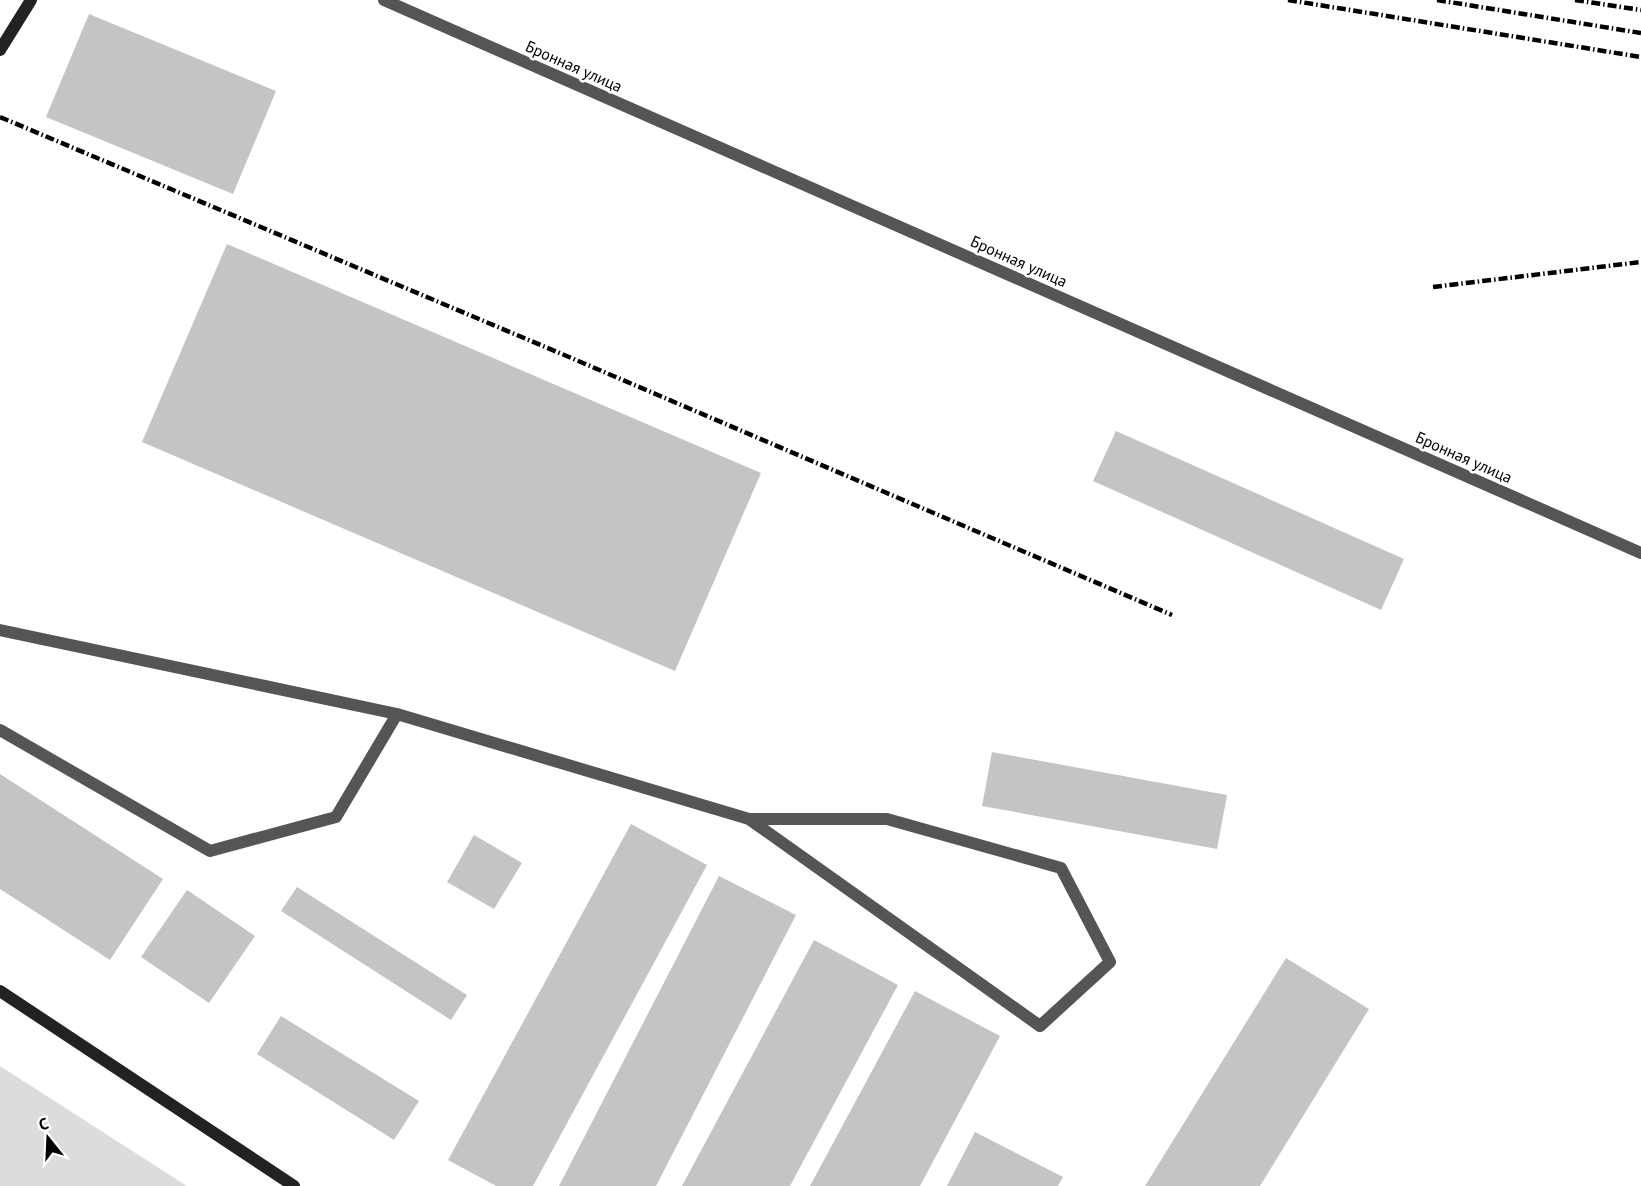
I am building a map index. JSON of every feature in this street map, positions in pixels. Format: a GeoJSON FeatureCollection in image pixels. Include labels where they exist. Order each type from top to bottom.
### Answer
{"type":"FeatureCollection","features":[{"type":"Feature","properties":{"kind":"main road"},"geometry":{"type":"LineString","coordinates":[[0,50],[31,0]]}},
{"type":"Feature","properties":{"kind":"main road"},"geometry":{"type":"LineString","coordinates":[[0,991],[294,1186]]}},
{"type":"Feature","properties":{"kind":"lane","name":"Бронная улица"},"geometry":{"type":"LineString","coordinates":[[384,0],[1641,553]]}},
{"type":"Feature","properties":{"kind":"lane"},"geometry":{"type":"LineString","coordinates":[[0,630],[397,714],[749,819],[887,819],[1061,868],[1110,962],[1040,1026],[749,819]]}},
{"type":"Feature","properties":{"kind":"lane"},"geometry":{"type":"LineString","coordinates":[[0,730],[210,850],[336,817],[397,714]]}},
{"type":"Feature","properties":{"kind":"shaded area"},"geometry":{"type":"Polygon","coordinates":[[[0,1066],[187,1186],[0,1186],[0,1066]]]}},
{"type":"Feature","properties":{"kind":"building"},"geometry":{"type":"Polygon","coordinates":[[[89,14],[276,91],[233,194],[46,117],[89,14]]]}},
{"type":"Feature","properties":{"kind":"building"},"geometry":{"type":"Polygon","coordinates":[[[227,244],[761,473],[675,671],[142,442],[227,244]]]}},
{"type":"Feature","properties":{"kind":"building"},"geometry":{"type":"Polygon","coordinates":[[[1116,431],[1404,559],[1381,610],[1093,481],[1116,431]]]}},
{"type":"Feature","properties":{"kind":"building"},"geometry":{"type":"Polygon","coordinates":[[[992,752],[1227,795],[1217,849],[982,806],[992,752]]]}},
{"type":"Feature","properties":{"kind":"building"},"geometry":{"type":"Polygon","coordinates":[[[0,774],[163,879],[110,960],[0,889],[0,774]]]}},
{"type":"Feature","properties":{"kind":"building"},"geometry":{"type":"Polygon","coordinates":[[[631,824],[707,865],[533,1186],[496,1186],[448,1160],[631,824]]]}},
{"type":"Feature","properties":{"kind":"building"},"geometry":{"type":"Polygon","coordinates":[[[474,835],[522,863],[494,909],[447,882],[474,835]]]}},
{"type":"Feature","properties":{"kind":"building"},"geometry":{"type":"Polygon","coordinates":[[[719,876],[796,915],[656,1186],[559,1186],[719,876]]]}},
{"type":"Feature","properties":{"kind":"building"},"geometry":{"type":"Polygon","coordinates":[[[297,887],[467,995],[451,1020],[281,911],[297,887]]]}},
{"type":"Feature","properties":{"kind":"building"},"geometry":{"type":"Polygon","coordinates":[[[187,890],[255,936],[209,1003],[141,957],[187,890]]]}},
{"type":"Feature","properties":{"kind":"building"},"geometry":{"type":"Polygon","coordinates":[[[814,940],[898,985],[790,1186],[682,1186],[814,940]]]}},
{"type":"Feature","properties":{"kind":"building"},"geometry":{"type":"Polygon","coordinates":[[[1286,958],[1369,1009],[1260,1186],[1145,1186],[1286,958]]]}},
{"type":"Feature","properties":{"kind":"building"},"geometry":{"type":"Polygon","coordinates":[[[915,991],[1000,1036],[920,1186],[810,1186],[915,991]]]}},
{"type":"Feature","properties":{"kind":"building"},"geometry":{"type":"Polygon","coordinates":[[[281,1016],[419,1101],[394,1140],[257,1054],[281,1016]]]}},
{"type":"Feature","properties":{"kind":"building"},"geometry":{"type":"Polygon","coordinates":[[[975,1132],[1063,1177],[1058,1186],[947,1186],[975,1132]]]}},
{"type":"Feature","properties":{"kind":"railway"},"geometry":{"type":"LineString","coordinates":[[1288,0],[1641,57]]}},
{"type":"Feature","properties":{"kind":"railway"},"geometry":{"type":"LineString","coordinates":[[1437,0],[1641,33]]}},
{"type":"Feature","properties":{"kind":"railway"},"geometry":{"type":"LineString","coordinates":[[1575,0],[1641,10]]}},
{"type":"Feature","properties":{"kind":"railway"},"geometry":{"type":"LineString","coordinates":[[0,117],[1172,615]]}},
{"type":"Feature","properties":{"kind":"railway"},"geometry":{"type":"LineString","coordinates":[[1433,287],[1641,262]]}}]}
